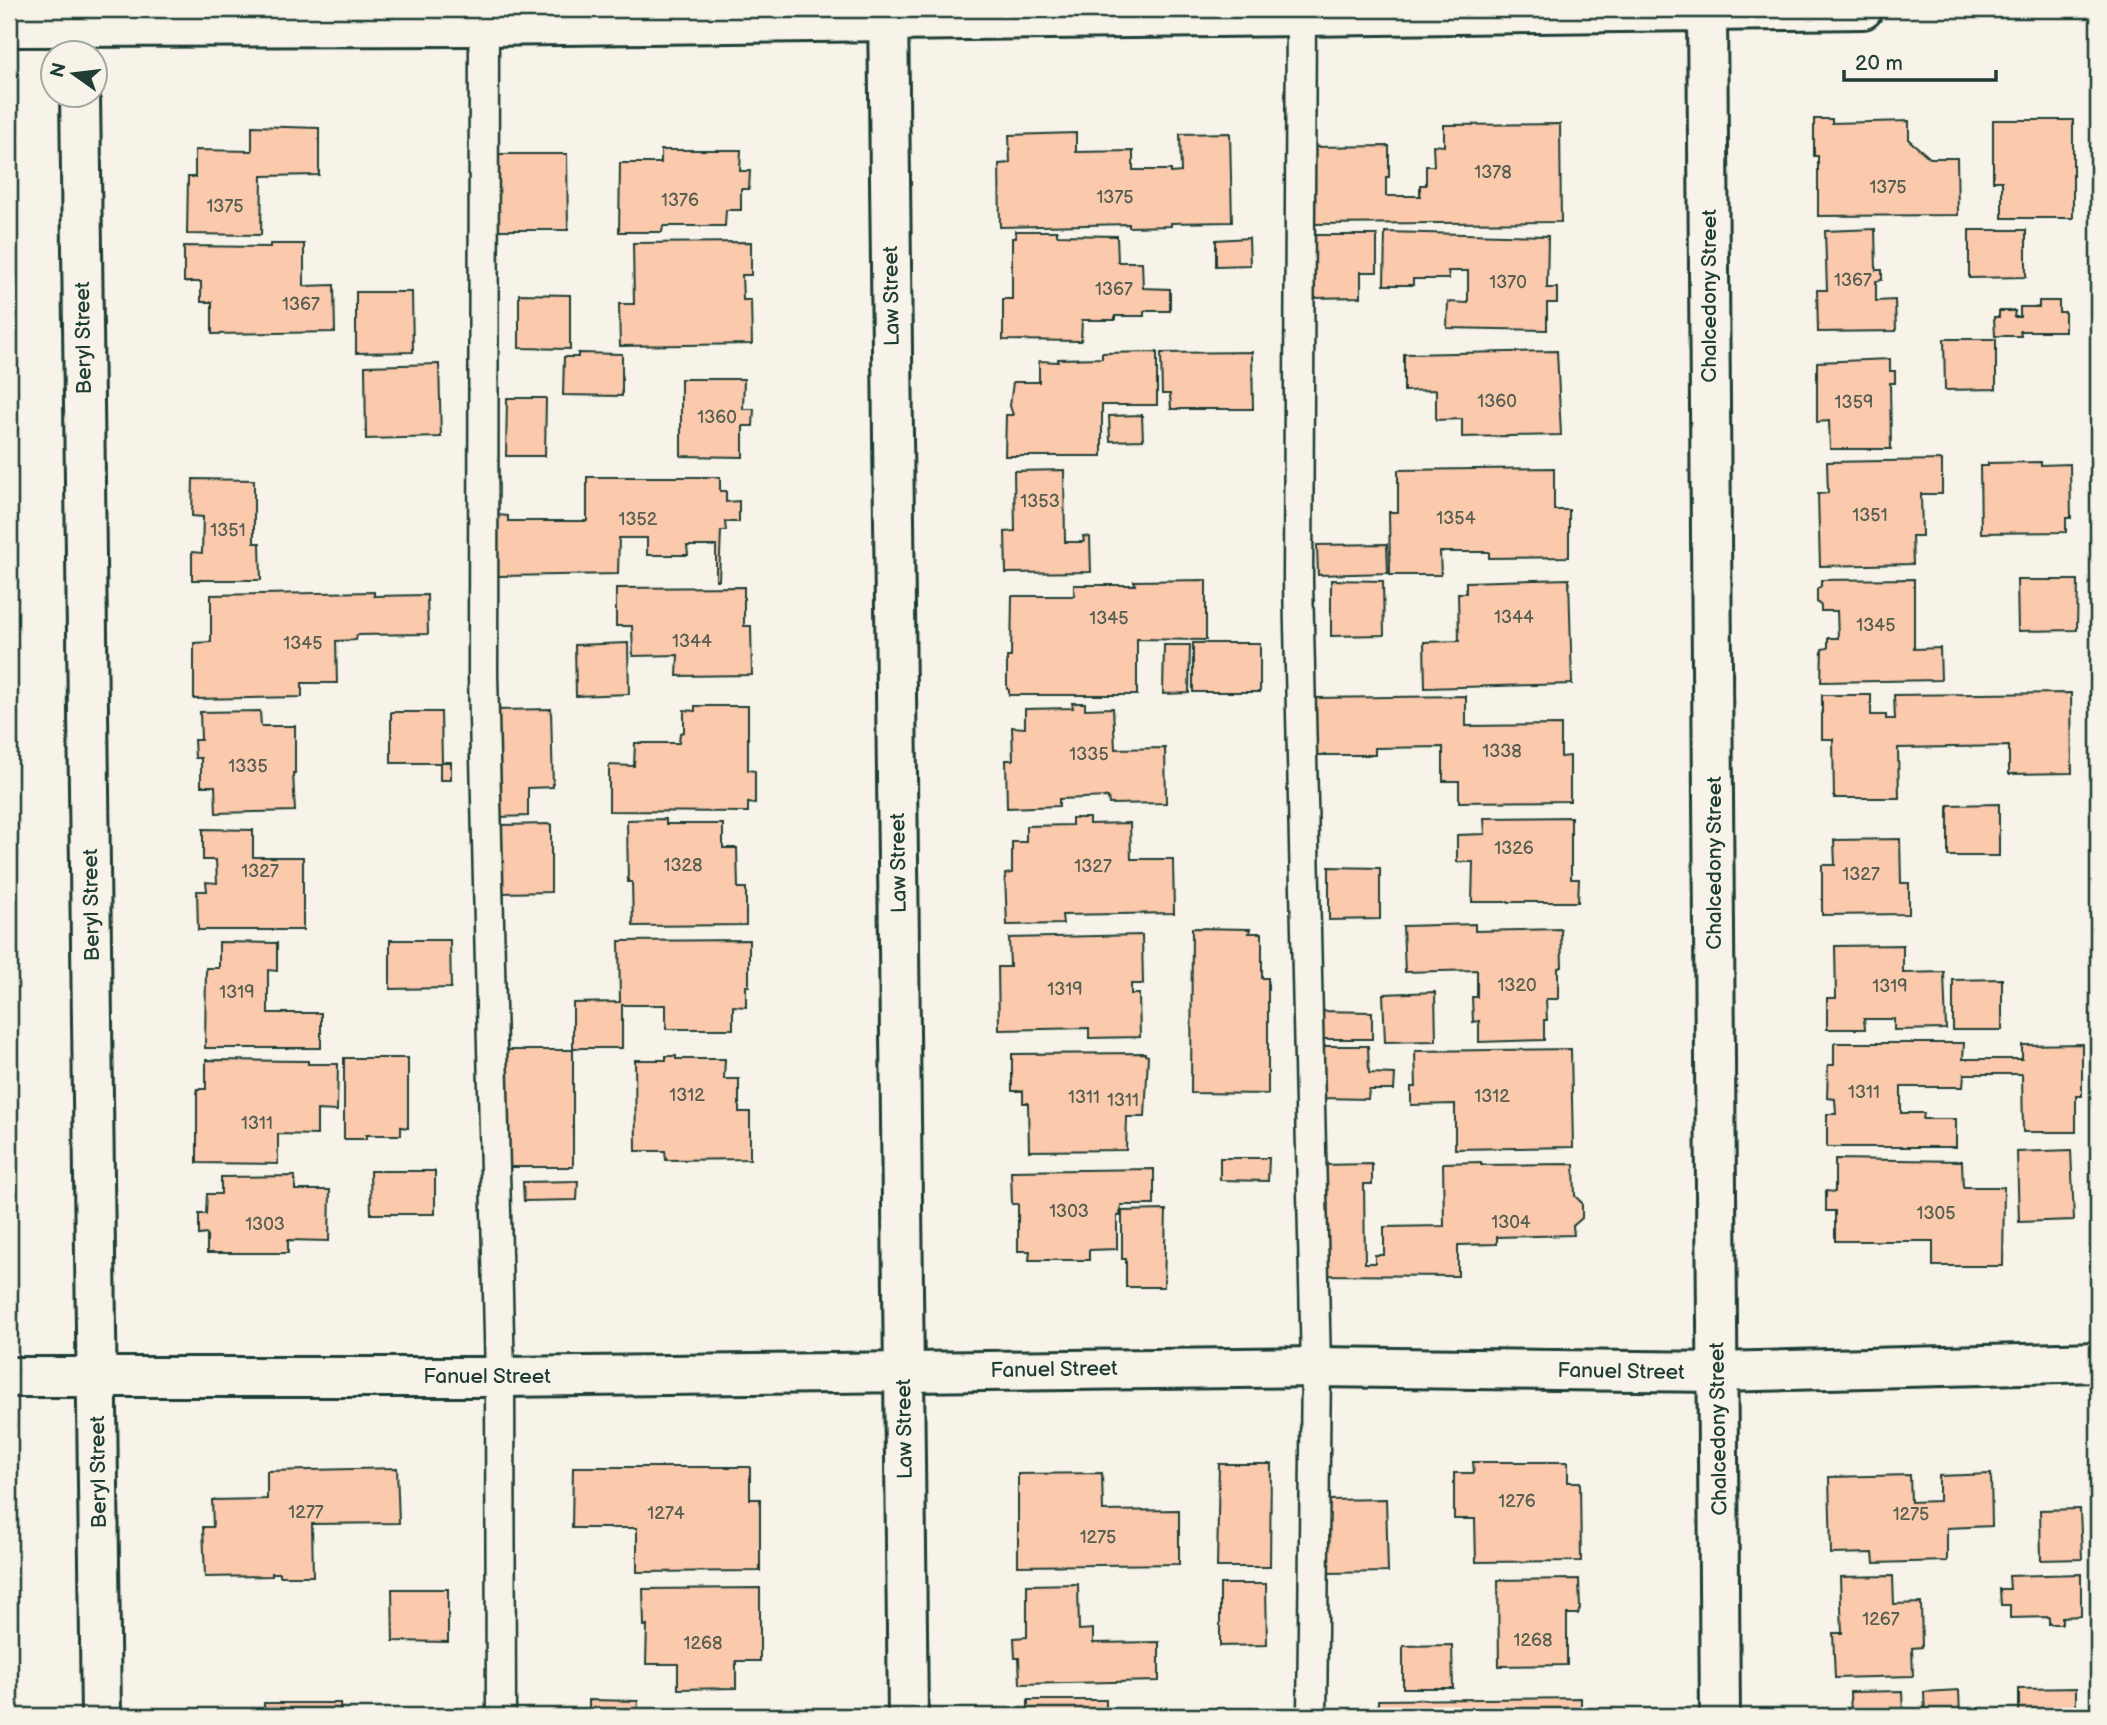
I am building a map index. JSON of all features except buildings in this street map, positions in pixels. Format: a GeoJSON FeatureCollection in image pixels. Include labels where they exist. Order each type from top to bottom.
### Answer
{"type":"FeatureCollection","features":[{"type":"Feature","properties":{"kind":"street"},"geometry":{"type":"LineString","coordinates":[[9,27],[79,29],[484,17],[1863,9]]}},
{"type":"Feature","properties":{"kind":"street","name":"Chalcedony Street"},"geometry":{"type":"LineString","coordinates":[[1707,10],[1720,1716]]}},
{"type":"Feature","properties":{"kind":"street","name":"Law Street"},"geometry":{"type":"LineString","coordinates":[[888,14],[908,1716]]}},
{"type":"Feature","properties":{"kind":"street","name":"Beryl Street"},"geometry":{"type":"LineString","coordinates":[[80,108],[101,1716]]}},
{"type":"Feature","properties":{"kind":"street","name":"Fanuel Street"},"geometry":{"type":"LineString","coordinates":[[9,1377],[500,1377],[1316,1367],[1717,1372],[2098,1362]]}},
{"type":"Feature","properties":{"kind":"lane"},"geometry":{"type":"LineString","coordinates":[[1301,12],[1298,583],[1316,1367],[1312,1716]]}},
{"type":"Feature","properties":{"kind":"lane"},"geometry":{"type":"LineString","coordinates":[[484,17],[483,675],[500,1377],[501,1716]]}}]}
